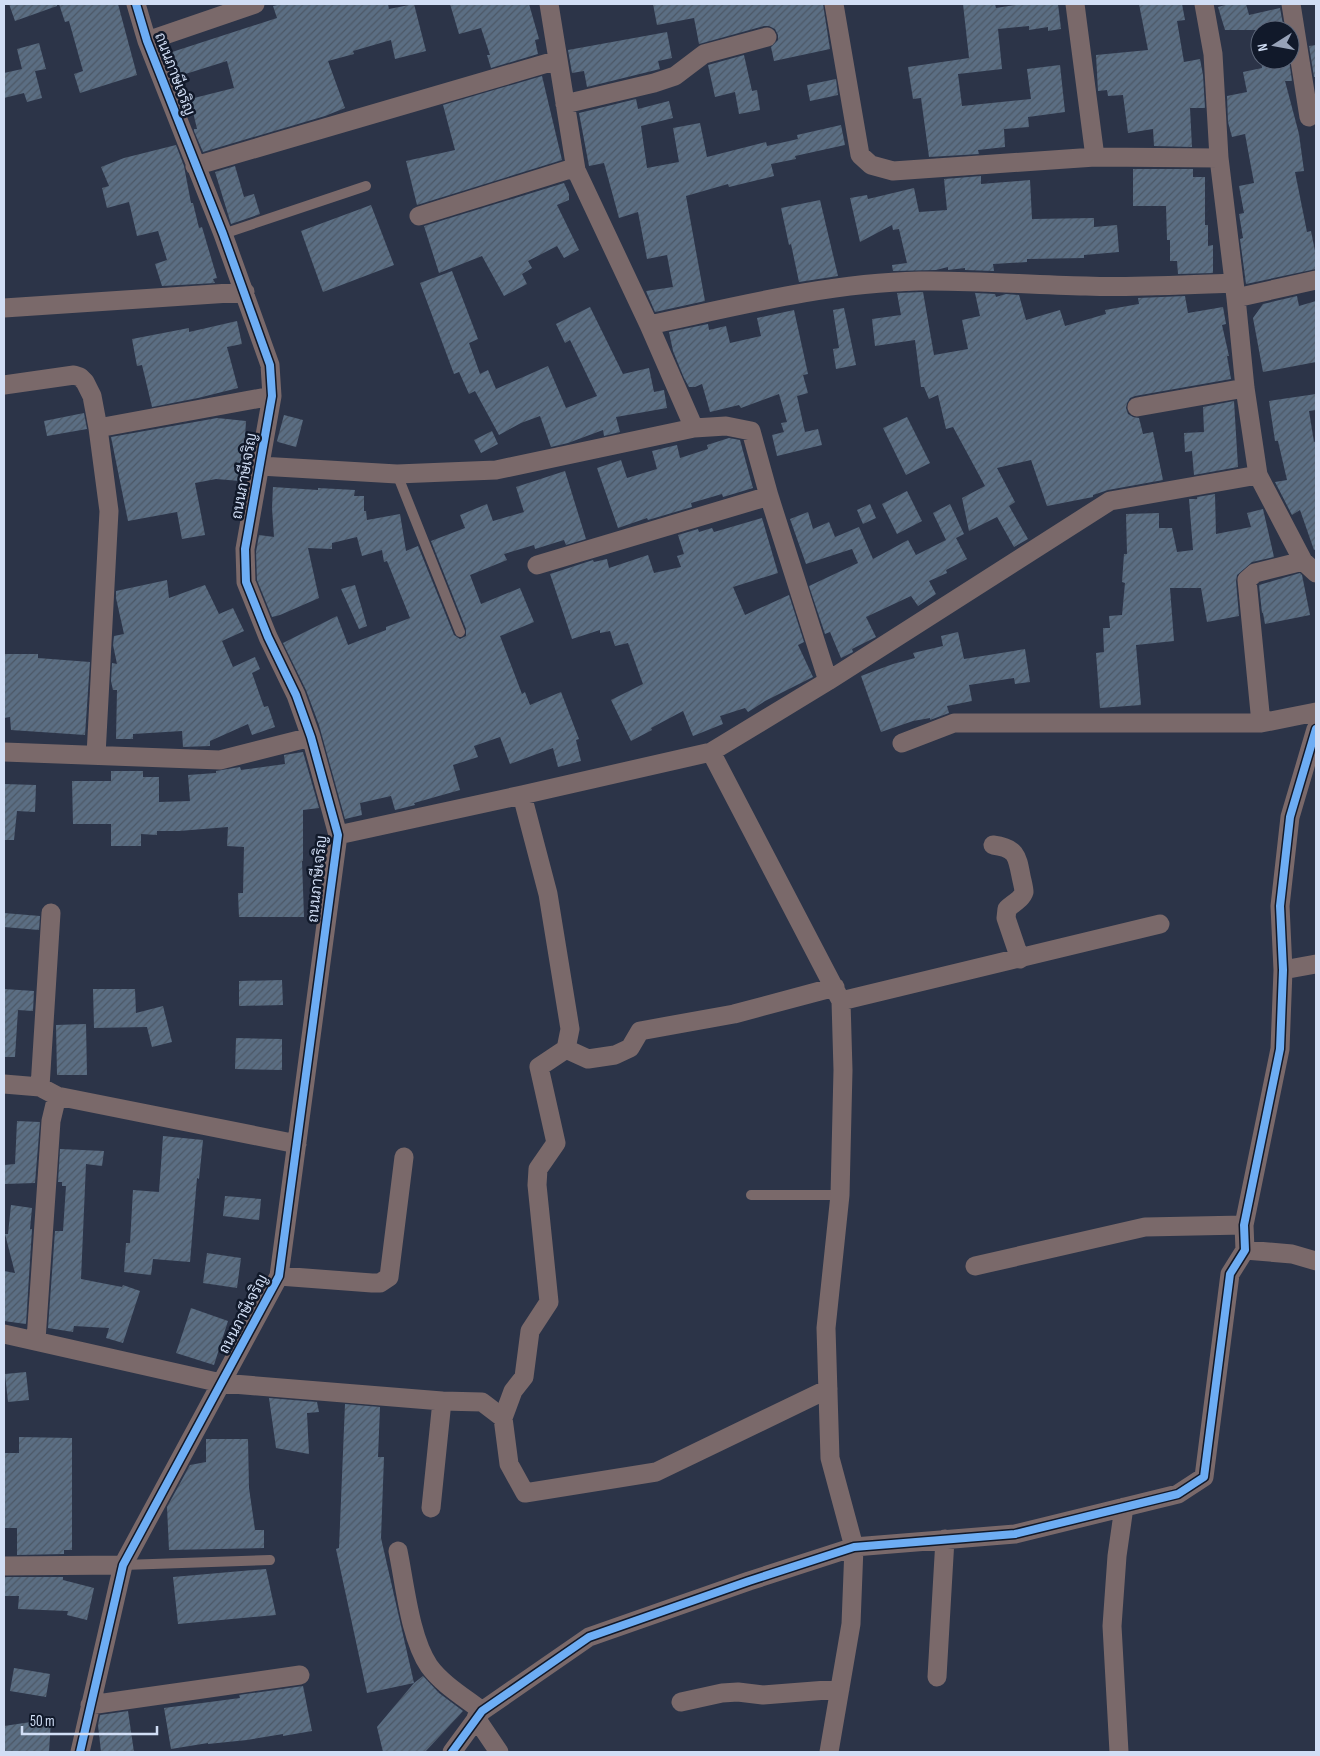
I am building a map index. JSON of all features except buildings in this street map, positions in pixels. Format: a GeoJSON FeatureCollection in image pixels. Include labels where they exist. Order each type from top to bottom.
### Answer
{"type":"FeatureCollection","features":[{"type":"Feature","properties":{"kind":"street","name":"ถนนภาษีเจริญ"},"geometry":{"type":"LineString","coordinates":[[80,1752],[123,1565],[279,1276],[338,835],[311,737],[296,695],[268,637],[246,582],[245,550],[272,396],[270,365],[223,234],[147,41],[136,4]]}},
{"type":"Feature","properties":{"kind":"street"},"geometry":{"type":"LineString","coordinates":[[147,41],[255,4]]}},
{"type":"Feature","properties":{"kind":"street"},"geometry":{"type":"LineString","coordinates":[[549,4],[576,170],[650,325],[694,428]]}},
{"type":"Feature","properties":{"kind":"street"},"geometry":{"type":"LineString","coordinates":[[834,4],[860,155],[872,164],[893,171],[1095,157],[1219,158]]}},
{"type":"Feature","properties":{"kind":"street"},"geometry":{"type":"LineString","coordinates":[[1075,4],[1095,157]]}},
{"type":"Feature","properties":{"kind":"street"},"geometry":{"type":"LineString","coordinates":[[1204,4],[1213,54],[1219,158],[1245,388],[1258,474],[1310,567],[1255,573],[1247,580],[1261,724]]}},
{"type":"Feature","properties":{"kind":"street"},"geometry":{"type":"LineString","coordinates":[[1291,4],[1309,117]]}},
{"type":"Feature","properties":{"kind":"street"},"geometry":{"type":"LineString","coordinates":[[565,104],[654,83],[675,76],[704,54],[767,37]]}},
{"type":"Feature","properties":{"kind":"street"},"geometry":{"type":"LineString","coordinates":[[195,166],[558,60]]}},
{"type":"Feature","properties":{"kind":"street"},"geometry":{"type":"LineString","coordinates":[[419,216],[567,170],[576,170]]}},
{"type":"Feature","properties":{"kind":"street"},"geometry":{"type":"LineString","coordinates":[[650,325],[792,295],[853,286],[919,281],[1088,286],[1166,286],[1235,290],[1316,280]]}},
{"type":"Feature","properties":{"kind":"street"},"geometry":{"type":"LineString","coordinates":[[4,308],[245,292]]}},
{"type":"Feature","properties":{"kind":"street"},"geometry":{"type":"LineString","coordinates":[[4,386],[78,375],[85,382],[92,396],[108,497],[109,525],[96,755]]}},
{"type":"Feature","properties":{"kind":"street"},"geometry":{"type":"LineString","coordinates":[[1137,408],[1245,388]]}},
{"type":"Feature","properties":{"kind":"street"},"geometry":{"type":"LineString","coordinates":[[98,428],[272,396]]}},
{"type":"Feature","properties":{"kind":"street"},"geometry":{"type":"LineString","coordinates":[[260,466],[397,474],[496,470],[694,428],[726,426],[751,431],[769,496],[828,681]]}},
{"type":"Feature","properties":{"kind":"street"},"geometry":{"type":"LineString","coordinates":[[338,835],[711,752],[828,681],[1110,501],[1258,474]]}},
{"type":"Feature","properties":{"kind":"street"},"geometry":{"type":"LineString","coordinates":[[537,565],[769,496]]}},
{"type":"Feature","properties":{"kind":"street"},"geometry":{"type":"LineString","coordinates":[[902,743],[954,723],[1261,724],[1316,712]]}},
{"type":"Feature","properties":{"kind":"street"},"geometry":{"type":"LineString","coordinates":[[452,1752],[479,1714],[589,1637],[748,1581],[854,1547],[1015,1534],[1178,1494],[1204,1477],[1230,1274],[1245,1250],[1244,1225],[1280,1049],[1282,970],[1280,906],[1290,817],[1316,729]]}},
{"type":"Feature","properties":{"kind":"street"},"geometry":{"type":"LineString","coordinates":[[4,752],[220,760],[311,737]]}},
{"type":"Feature","properties":{"kind":"street"},"geometry":{"type":"LineString","coordinates":[[711,752],[838,994],[843,1070],[840,1195],[826,1328],[830,1458],[854,1547],[851,1624],[829,1752]]}},
{"type":"Feature","properties":{"kind":"street"},"geometry":{"type":"LineString","coordinates":[[522,795],[548,894],[570,1029],[566,1048],[539,1067],[556,1143],[538,1169],[537,1185],[549,1302],[530,1332],[524,1376],[513,1391],[503,1418],[510,1464],[525,1493],[656,1472],[828,1389]]}},
{"type":"Feature","properties":{"kind":"street"},"geometry":{"type":"LineString","coordinates":[[993,845],[1004,846],[1012,850],[1017,857],[1024,892],[1020,899],[1007,909],[1006,918],[1020,959]]}},
{"type":"Feature","properties":{"kind":"street"},"geometry":{"type":"LineString","coordinates":[[36,1340],[51,1121],[49,1092],[51,913]]}},
{"type":"Feature","properties":{"kind":"street"},"geometry":{"type":"LineString","coordinates":[[566,1048],[588,1059],[615,1055],[630,1048],[640,1031],[1020,959],[1160,924]]}},
{"type":"Feature","properties":{"kind":"street"},"geometry":{"type":"LineString","coordinates":[[1282,970],[1316,964]]}},
{"type":"Feature","properties":{"kind":"street"},"geometry":{"type":"LineString","coordinates":[[4,1084],[296,1144]]}},
{"type":"Feature","properties":{"kind":"street"},"geometry":{"type":"LineString","coordinates":[[279,1276],[372,1283],[380,1282],[389,1277],[404,1157]]}},
{"type":"Feature","properties":{"kind":"street"},"geometry":{"type":"LineString","coordinates":[[975,1266],[1144,1227],[1244,1225]]}},
{"type":"Feature","properties":{"kind":"street"},"geometry":{"type":"LineString","coordinates":[[1245,1250],[1292,1254],[1316,1261]]}},
{"type":"Feature","properties":{"kind":"street"},"geometry":{"type":"LineString","coordinates":[[4,1334],[221,1383],[442,1401],[482,1402],[503,1418]]}},
{"type":"Feature","properties":{"kind":"street"},"geometry":{"type":"LineString","coordinates":[[431,1508],[442,1401]]}},
{"type":"Feature","properties":{"kind":"street"},"geometry":{"type":"LineString","coordinates":[[1119,1752],[1112,1626],[1117,1556],[1124,1508]]}},
{"type":"Feature","properties":{"kind":"street"},"geometry":{"type":"LineString","coordinates":[[937,1676],[945,1539]]}},
{"type":"Feature","properties":{"kind":"street"},"geometry":{"type":"LineString","coordinates":[[398,1551],[414,1633],[429,1666],[479,1714],[499,1752]]}},
{"type":"Feature","properties":{"kind":"street"},"geometry":{"type":"LineString","coordinates":[[4,1566],[123,1565]]}},
{"type":"Feature","properties":{"kind":"street"},"geometry":{"type":"LineString","coordinates":[[90,1704],[300,1675]]}},
{"type":"Feature","properties":{"kind":"street"},"geometry":{"type":"LineString","coordinates":[[681,1702],[722,1693],[738,1692],[763,1695],[840,1689]]}},
{"type":"Feature","properties":{"kind":"lane"},"geometry":{"type":"LineString","coordinates":[[223,234],[366,186]]}},
{"type":"Feature","properties":{"kind":"lane"},"geometry":{"type":"LineString","coordinates":[[397,474],[460,632]]}},
{"type":"Feature","properties":{"kind":"lane"},"geometry":{"type":"LineString","coordinates":[[751,1195],[840,1195]]}},
{"type":"Feature","properties":{"kind":"lane"},"geometry":{"type":"LineString","coordinates":[[123,1565],[270,1560]]}},
{"type":"Feature","properties":{"kind":"cycle path"},"geometry":{"type":"LineString","coordinates":[[80,1752],[123,1565],[279,1276],[338,835],[311,737],[296,695],[268,637],[246,582],[245,549],[272,396],[270,365],[223,234],[147,41],[136,4]]}},
{"type":"Feature","properties":{"kind":"cycle path"},"geometry":{"type":"LineString","coordinates":[[452,1752],[482,1711],[589,1637],[749,1581],[854,1547],[1015,1534],[1178,1494],[1204,1477],[1230,1274],[1245,1250],[1244,1225],[1280,1049],[1283,970],[1280,906],[1290,817],[1316,729]]}}]}
